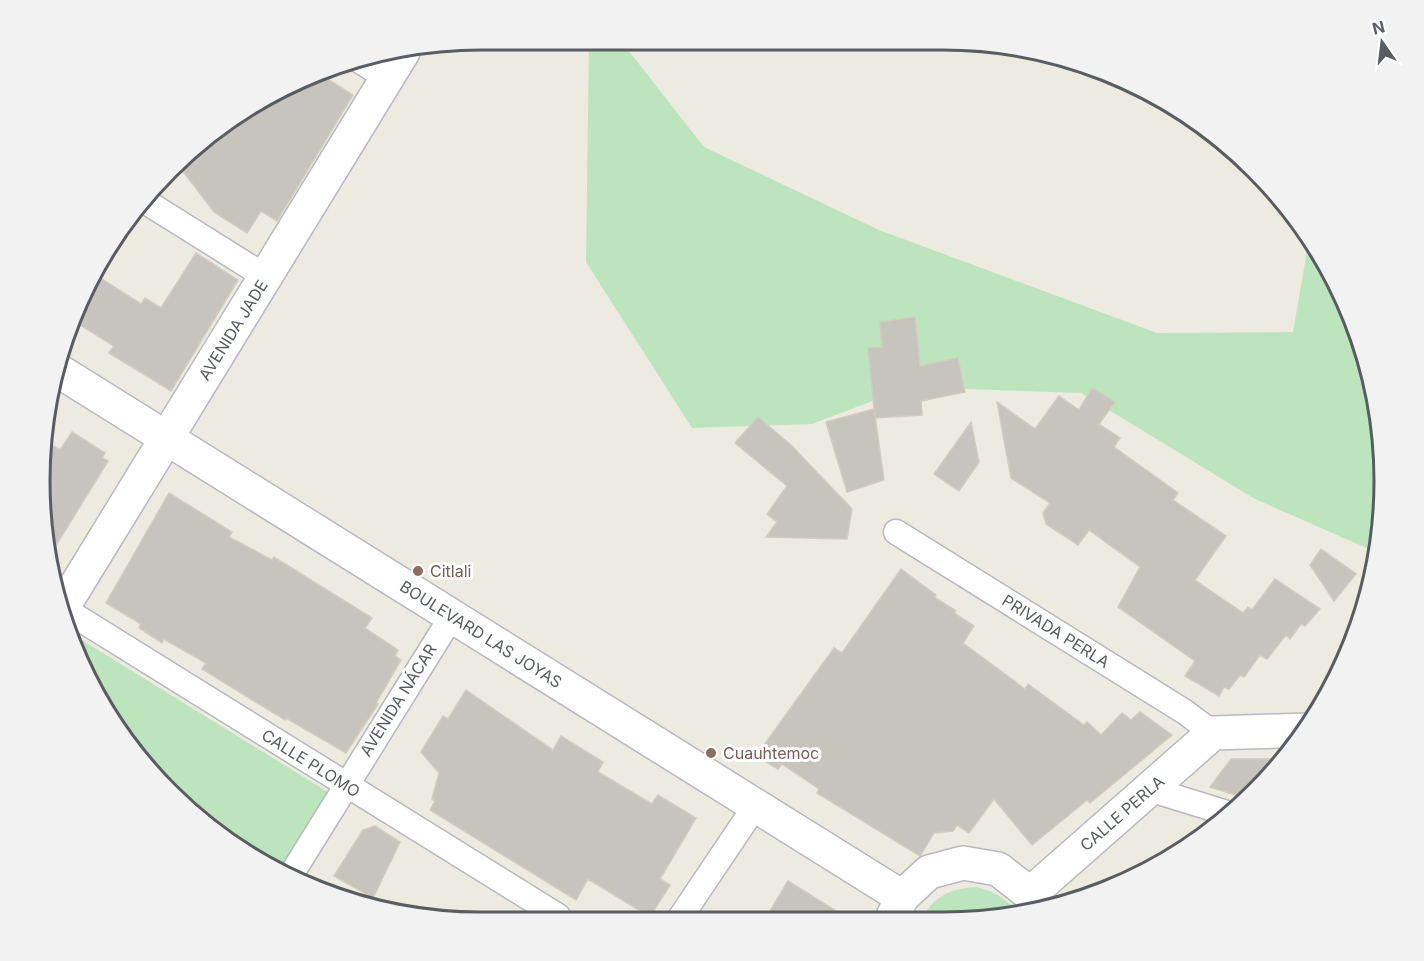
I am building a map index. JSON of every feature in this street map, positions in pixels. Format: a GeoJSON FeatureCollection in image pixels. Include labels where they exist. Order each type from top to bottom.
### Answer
{"type":"FeatureCollection","features":[{"type":"Feature","properties":{"kind":"street"},"geometry":{"type":"LineString","coordinates":[[377,62],[395,65]]}},
{"type":"Feature","properties":{"kind":"street","name":"AVENIDA JADE"},"geometry":{"type":"LineString","coordinates":[[67,602],[395,65]]}},
{"type":"Feature","properties":{"kind":"street"},"geometry":{"type":"LineString","coordinates":[[150,204],[266,277]]}},
{"type":"Feature","properties":{"kind":"street","name":"BOULEVARD LAS JOYAS"},"geometry":{"type":"LineString","coordinates":[[63,374],[756,805],[897,909]]}},
{"type":"Feature","properties":{"kind":"street","name":"PRIVADA PERLA"},"geometry":{"type":"LineString","coordinates":[[896,532],[1185,712],[1213,733]]}},
{"type":"Feature","properties":{"kind":"street","name":"CALLE PLOMO"},"geometry":{"type":"LineString","coordinates":[[70,612],[552,912]]}},
{"type":"Feature","properties":{"kind":"street","name":"AVENIDA NÁCAR"},"geometry":{"type":"LineString","coordinates":[[294,869],[345,784],[452,616]]}},
{"type":"Feature","properties":{"kind":"street"},"geometry":{"type":"LineString","coordinates":[[1213,733],[1294,730]]}},
{"type":"Feature","properties":{"kind":"street","name":"CALLE PERLA"},"geometry":{"type":"LineString","coordinates":[[1036,901],[1149,789],[1213,733]]}},
{"type":"Feature","properties":{"kind":"street"},"geometry":{"type":"LineString","coordinates":[[1149,789],[1220,811]]}},
{"type":"Feature","properties":{"kind":"street"},"geometry":{"type":"LineString","coordinates":[[684,912],[756,805]]}},
{"type":"Feature","properties":{"kind":"street"},"geometry":{"type":"LineString","coordinates":[[897,909],[929,872],[963,863],[998,869],[1035,902]]}},
{"type":"Feature","properties":{"kind":"green space"},"geometry":{"type":"Polygon","coordinates":[[[589,50],[628,50],[704,147],[879,230],[1157,333],[1293,332],[1307,249],[1342,316],[1352,342],[1366,396],[1374,452],[1374,509],[1369,549],[1255,499],[1081,393],[909,387],[812,424],[692,428],[586,262],[589,50]]]}},
{"type":"Feature","properties":{"kind":"green space"},"geometry":{"type":"Polygon","coordinates":[[[80,639],[328,792],[284,864],[265,854],[196,805],[156,765],[107,696],[80,639]]]}},
{"type":"Feature","properties":{"kind":"green space"},"geometry":{"type":"Polygon","coordinates":[[[977,887],[989,891],[1011,906],[972,911],[926,912],[943,895],[977,887]]]}},
{"type":"Feature","properties":{"kind":"building"},"geometry":{"type":"Polygon","coordinates":[[[326,78],[353,95],[277,221],[261,211],[247,233],[214,212],[182,170],[196,156],[265,107],[316,82],[326,78]]]}},
{"type":"Feature","properties":{"kind":"building"},"geometry":{"type":"Polygon","coordinates":[[[196,253],[238,280],[171,391],[109,353],[114,346],[79,324],[100,278],[141,304],[145,298],[161,308],[196,253]]]}},
{"type":"Feature","properties":{"kind":"building"},"geometry":{"type":"Polygon","coordinates":[[[915,317],[920,366],[958,358],[965,392],[921,401],[922,415],[875,418],[868,348],[882,347],[880,322],[915,317]]]}},
{"type":"Feature","properties":{"kind":"building"},"geometry":{"type":"Polygon","coordinates":[[[1092,388],[1115,402],[1099,424],[1120,438],[1114,447],[1178,493],[1173,500],[1226,536],[1195,580],[1243,613],[1248,607],[1252,610],[1275,579],[1320,609],[1305,626],[1301,624],[1290,639],[1286,635],[1267,659],[1260,655],[1244,677],[1240,675],[1229,689],[1224,687],[1219,696],[1185,676],[1195,661],[1118,607],[1140,567],[1089,530],[1078,545],[1046,524],[1043,513],[1050,503],[1011,478],[997,402],[1035,429],[1059,396],[1079,410],[1092,388]]]}},
{"type":"Feature","properties":{"kind":"building"},"geometry":{"type":"Polygon","coordinates":[[[874,409],[884,480],[847,492],[826,422],[874,409]]]}},
{"type":"Feature","properties":{"kind":"building"},"geometry":{"type":"Polygon","coordinates":[[[758,417],[790,444],[852,509],[847,539],[766,537],[777,522],[767,514],[787,486],[735,443],[758,417]]]}},
{"type":"Feature","properties":{"kind":"building"},"geometry":{"type":"Polygon","coordinates":[[[971,422],[979,462],[959,491],[934,474],[971,422]]]}},
{"type":"Feature","properties":{"kind":"building"},"geometry":{"type":"Polygon","coordinates":[[[72,432],[105,453],[102,458],[108,461],[55,547],[50,509],[50,452],[52,445],[60,450],[72,432]]]}},
{"type":"Feature","properties":{"kind":"building"},"geometry":{"type":"Polygon","coordinates":[[[169,493],[232,532],[229,537],[272,560],[274,557],[372,618],[365,628],[398,650],[395,656],[401,660],[376,703],[378,704],[346,753],[286,718],[285,720],[202,669],[206,663],[164,639],[162,643],[139,628],[141,624],[106,603],[169,493]]]}},
{"type":"Feature","properties":{"kind":"building"},"geometry":{"type":"Polygon","coordinates":[[[1321,549],[1356,574],[1334,601],[1310,565],[1321,549]]]}},
{"type":"Feature","properties":{"kind":"building"},"geometry":{"type":"Polygon","coordinates":[[[901,569],[936,595],[934,597],[956,611],[954,613],[974,626],[963,643],[1025,689],[1028,684],[1084,725],[1087,722],[1101,735],[1122,713],[1131,720],[1140,712],[1172,735],[1090,803],[1087,800],[1032,845],[994,799],[969,833],[957,825],[953,831],[934,833],[920,856],[817,793],[819,789],[782,764],[778,769],[756,756],[834,648],[842,653],[901,569]]]}},
{"type":"Feature","properties":{"kind":"building"},"geometry":{"type":"Polygon","coordinates":[[[466,690],[553,750],[561,736],[603,762],[598,772],[652,804],[658,795],[696,818],[660,879],[670,885],[653,912],[642,912],[588,879],[576,900],[430,810],[435,801],[432,799],[439,773],[421,752],[443,716],[448,719],[466,690]]]}},
{"type":"Feature","properties":{"kind":"building"},"geometry":{"type":"Polygon","coordinates":[[[1231,759],[1273,759],[1237,796],[1210,787],[1231,759]]]}},
{"type":"Feature","properties":{"kind":"building"},"geometry":{"type":"Polygon","coordinates":[[[375,826],[400,842],[373,898],[334,876],[363,830],[375,826]]]}},
{"type":"Feature","properties":{"kind":"building"},"geometry":{"type":"Polygon","coordinates":[[[788,881],[838,912],[769,912],[788,881]]]}},
{"type":"Feature","properties":{"kind":"place","name":"Citlali"},"geometry":{"type":"Point","coordinates":[418,571]}},
{"type":"Feature","properties":{"kind":"place","name":"Cuauhtemoc"},"geometry":{"type":"Point","coordinates":[711,753]}}]}
